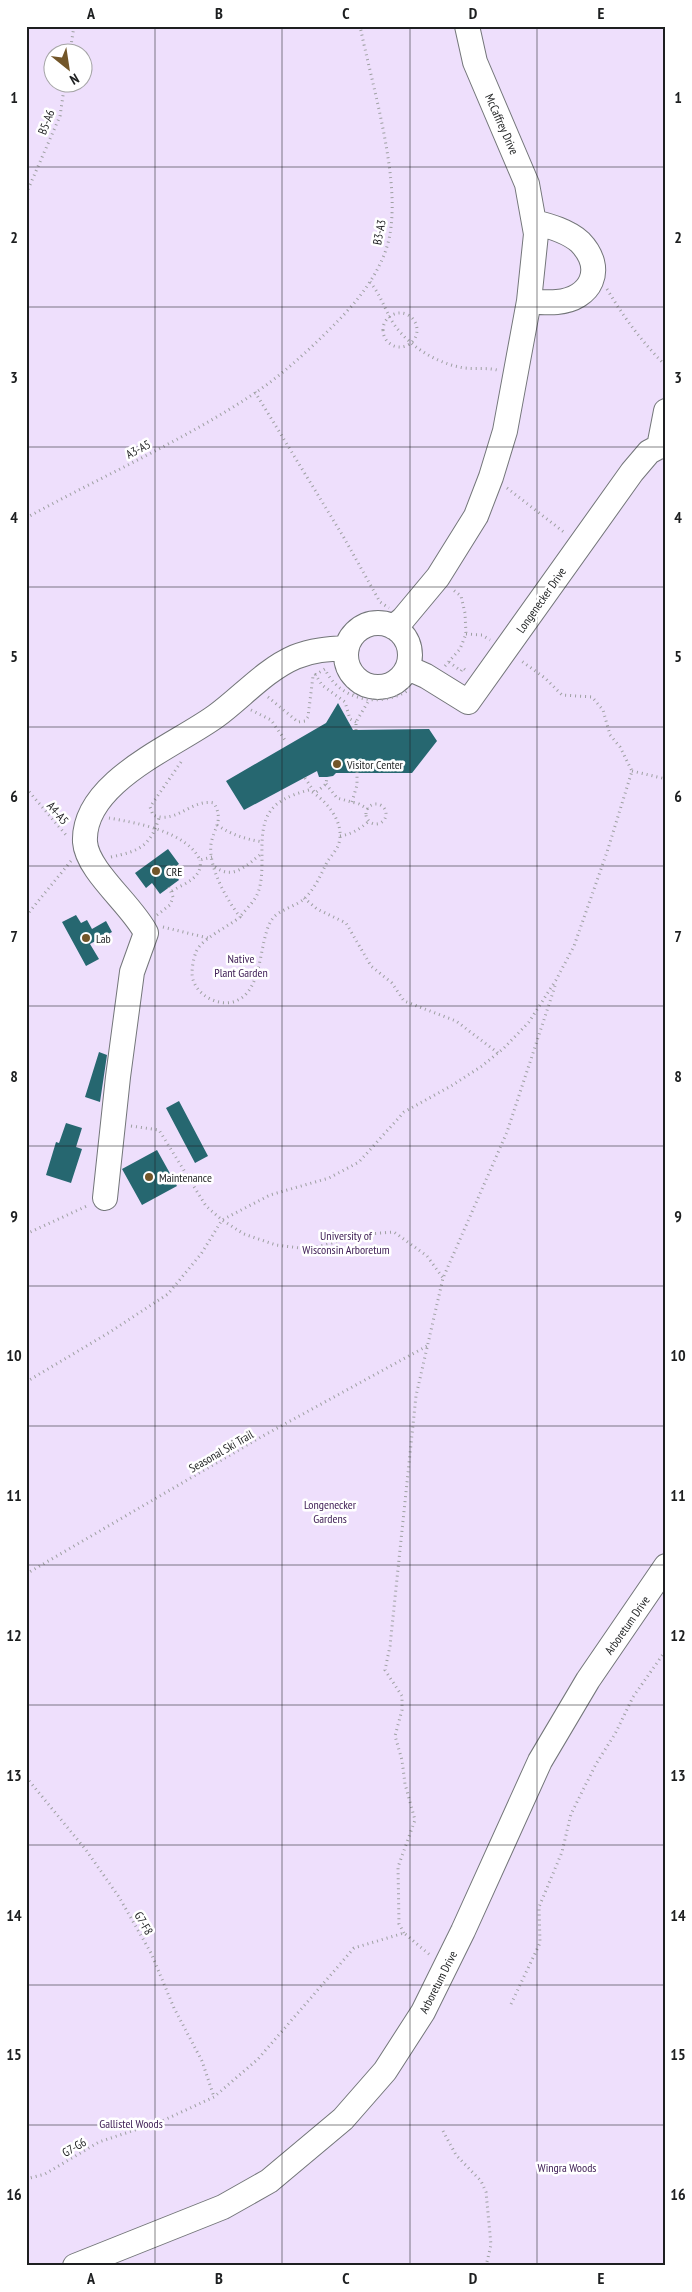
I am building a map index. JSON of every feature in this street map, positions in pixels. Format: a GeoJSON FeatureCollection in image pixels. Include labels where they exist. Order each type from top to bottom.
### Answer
{"type":"FeatureCollection","features":[{"type":"Feature","properties":{"kind":"street","name":"McCaffrey Drive"},"geometry":{"type":"LineString","coordinates":[[467,26],[475,62],[526,184],[536,234],[529,301]]}},
{"type":"Feature","properties":{"kind":"street"},"geometry":{"type":"LineString","coordinates":[[398,623],[407,640],[417,672],[402,677],[384,687],[363,684],[352,674],[346,659],[350,639],[364,626],[398,623],[438,577],[476,516],[491,477],[505,431],[517,375],[529,301],[557,302],[575,298],[589,287],[595,275],[592,259],[580,242],[553,227],[534,222]]}},
{"type":"Feature","properties":{"kind":"street"},"geometry":{"type":"LineString","coordinates":[[662,445],[666,411]]}},
{"type":"Feature","properties":{"kind":"street","name":"Longenecker Drive"},"geometry":{"type":"LineString","coordinates":[[417,672],[468,702],[632,472],[649,452],[662,445]]}},
{"type":"Feature","properties":{"kind":"street"},"geometry":{"type":"LineString","coordinates":[[105,1198],[132,972],[143,927],[111,888],[86,850],[86,829],[95,805],[122,776],[216,716],[274,669],[294,658],[317,650],[347,648]]}},
{"type":"Feature","properties":{"kind":"street","name":"Arboretum Drive"},"geometry":{"type":"LineString","coordinates":[[75,2266],[223,2207],[269,2181],[343,2120],[385,2071],[423,2012],[540,1761],[588,1680],[666,1566]]}},
{"type":"Feature","properties":{"kind":"path"},"geometry":{"type":"LineString","coordinates":[[72,42],[74,26]]}},
{"type":"Feature","properties":{"kind":"path","name":"B3-A3"},"geometry":{"type":"LineString","coordinates":[[255,392],[309,350],[348,311],[370,282],[382,259],[391,229],[393,191],[360,26]]}},
{"type":"Feature","properties":{"kind":"path","name":"B5-A6"},"geometry":{"type":"LineString","coordinates":[[26,194],[60,116],[64,92]]}},
{"type":"Feature","properties":{"kind":"path"},"geometry":{"type":"LineString","coordinates":[[370,282],[378,292],[389,317],[410,344],[434,357],[459,367],[486,368],[517,375]]}},
{"type":"Feature","properties":{"kind":"path"},"geometry":{"type":"LineString","coordinates":[[606,288],[621,313],[648,348],[666,366]]}},
{"type":"Feature","properties":{"kind":"path"},"geometry":{"type":"LineString","coordinates":[[398,313],[404,313],[415,322],[416,335],[410,344],[405,347],[395,347],[386,340],[383,328],[389,317],[398,313]]}},
{"type":"Feature","properties":{"kind":"path"},"geometry":{"type":"LineString","coordinates":[[255,392],[338,528],[380,602],[398,623]]}},
{"type":"Feature","properties":{"kind":"path","name":"A3-A5"},"geometry":{"type":"LineString","coordinates":[[26,518],[188,432],[255,392]]}},
{"type":"Feature","properties":{"kind":"path"},"geometry":{"type":"LineString","coordinates":[[491,477],[579,545]]}},
{"type":"Feature","properties":{"kind":"path"},"geometry":{"type":"LineString","coordinates":[[267,695],[290,718],[298,722],[305,721],[308,717],[313,676],[325,669],[328,676],[344,691],[369,700],[383,700],[399,696],[406,691],[417,672],[448,662],[460,649],[466,634],[465,613],[461,596],[438,577]]}},
{"type":"Feature","properties":{"kind":"path"},"geometry":{"type":"LineString","coordinates":[[26,1382],[110,1332],[168,1294],[201,1254],[222,1220],[270,1195],[329,1178],[358,1162],[404,1112],[451,1086],[498,1053],[529,1022],[556,980],[574,946],[610,844],[632,771],[620,748],[610,735],[603,710],[592,697],[562,696],[545,678],[482,635],[466,634]]}},
{"type":"Feature","properties":{"kind":"path"},"geometry":{"type":"LineString","coordinates":[[315,674],[322,685],[345,702],[350,719],[356,722]]}},
{"type":"Feature","properties":{"kind":"path"},"geometry":{"type":"LineString","coordinates":[[356,730],[356,722],[369,700]]}},
{"type":"Feature","properties":{"kind":"path"},"geometry":{"type":"LineString","coordinates":[[246,708],[271,720],[285,740]]}},
{"type":"Feature","properties":{"kind":"path"},"geometry":{"type":"LineString","coordinates":[[185,757],[150,807],[153,816],[166,819],[197,804],[214,803],[220,819],[211,846],[212,857],[226,896],[240,917]]}},
{"type":"Feature","properties":{"kind":"path"},"geometry":{"type":"LineString","coordinates":[[632,771],[666,779]]}},
{"type":"Feature","properties":{"kind":"path"},"geometry":{"type":"LineString","coordinates":[[352,802],[358,785],[357,772]]}},
{"type":"Feature","properties":{"kind":"path"},"geometry":{"type":"LineString","coordinates":[[314,794],[326,784],[327,777]]}},
{"type":"Feature","properties":{"kind":"path"},"geometry":{"type":"LineString","coordinates":[[305,778],[314,794]]}},
{"type":"Feature","properties":{"kind":"path"},"geometry":{"type":"LineString","coordinates":[[326,784],[337,798],[368,809]]}},
{"type":"Feature","properties":{"kind":"path","name":"A4-A5"},"geometry":{"type":"LineString","coordinates":[[26,788],[72,843],[86,850]]}},
{"type":"Feature","properties":{"kind":"path"},"geometry":{"type":"LineString","coordinates":[[309,790],[314,794],[322,798],[332,812],[340,828],[339,843],[320,880],[304,898],[284,910],[271,921],[257,973],[248,992],[240,1000],[230,1004],[216,1002],[203,995],[194,983],[192,973],[196,953],[208,938],[240,917],[256,896],[262,869],[266,816],[276,803],[294,794],[309,790]]}},
{"type":"Feature","properties":{"kind":"path"},"geometry":{"type":"LineString","coordinates":[[373,805],[379,805],[384,809],[385,815],[383,820],[378,824],[369,821],[366,815],[368,809],[373,805]]}},
{"type":"Feature","properties":{"kind":"path"},"geometry":{"type":"LineString","coordinates":[[92,814],[128,821],[177,836],[196,852],[202,867],[199,873],[172,891]]}},
{"type":"Feature","properties":{"kind":"path"},"geometry":{"type":"LineString","coordinates":[[26,916],[86,850],[133,852],[148,842],[156,830],[159,818]]}},
{"type":"Feature","properties":{"kind":"path"},"geometry":{"type":"LineString","coordinates":[[340,836],[359,830],[369,821]]}},
{"type":"Feature","properties":{"kind":"path"},"geometry":{"type":"LineString","coordinates":[[217,825],[238,837],[263,842]]}},
{"type":"Feature","properties":{"kind":"path"},"geometry":{"type":"LineString","coordinates":[[215,867],[223,873],[233,874],[262,854]]}},
{"type":"Feature","properties":{"kind":"path"},"geometry":{"type":"LineString","coordinates":[[200,860],[212,857]]}},
{"type":"Feature","properties":{"kind":"path"},"geometry":{"type":"LineString","coordinates":[[143,927],[170,905],[173,897],[169,887]]}},
{"type":"Feature","properties":{"kind":"path"},"geometry":{"type":"LineString","coordinates":[[304,898],[317,909],[346,923],[371,966],[392,983],[404,1000],[456,1020],[498,1053]]}},
{"type":"Feature","properties":{"kind":"path"},"geometry":{"type":"LineString","coordinates":[[143,927],[164,927],[208,938]]}},
{"type":"Feature","properties":{"kind":"path"},"geometry":{"type":"LineString","coordinates":[[444,1969],[404,1934],[399,1924],[398,1867],[415,1820],[395,1736],[402,1710],[402,1696],[385,1670],[390,1646],[416,1396],[443,1278],[507,1132],[556,980]]}},
{"type":"Feature","properties":{"kind":"path"},"geometry":{"type":"LineString","coordinates":[[113,1126],[140,1126],[159,1130],[206,1206],[222,1220],[244,1234],[276,1245],[308,1249],[368,1234],[394,1232],[427,1256],[443,1278]]}},
{"type":"Feature","properties":{"kind":"path"},"geometry":{"type":"LineString","coordinates":[[26,1234],[105,1198]]}},
{"type":"Feature","properties":{"kind":"path","name":"Seasonal Ski Trail"},"geometry":{"type":"LineString","coordinates":[[26,1574],[261,1438],[428,1346]]}},
{"type":"Feature","properties":{"kind":"path"},"geometry":{"type":"LineString","coordinates":[[511,2004],[540,1943],[539,1907],[562,1852],[571,1814],[596,1764],[615,1734],[632,1697],[666,1650]]}},
{"type":"Feature","properties":{"kind":"path","name":"G7-F8"},"geometry":{"type":"LineString","coordinates":[[26,1777],[86,1850],[119,1897],[152,1954],[174,2008],[202,2061],[214,2097]]}},
{"type":"Feature","properties":{"kind":"path","name":"G7-G6"},"geometry":{"type":"LineString","coordinates":[[26,2179],[45,2174],[99,2142],[162,2121],[214,2097],[258,2060],[354,1948],[404,1934]]}},
{"type":"Feature","properties":{"kind":"path"},"geometry":{"type":"LineString","coordinates":[[443,2131],[456,2156],[481,2182],[486,2192],[491,2245],[486,2266]]}},
{"type":"Feature","properties":{"kind":"green space","name":"University of Wisconsin Arboretum"},"geometry":{"type":"Polygon","coordinates":[[[26,26],[666,26],[666,2266],[26,2266],[26,26]]]}},
{"type":"Feature","properties":{"kind":"building","name":"Visitor Center"},"geometry":{"type":"Polygon","coordinates":[[[338,703],[353,730],[429,729],[437,741],[412,773],[336,773],[333,776],[319,777],[317,771],[244,810],[226,781],[326,723],[338,703]]]}},
{"type":"Feature","properties":{"kind":"building","name":"CRE"},"geometry":{"type":"Polygon","coordinates":[[[168,849],[179,864],[172,869],[179,880],[160,894],[152,883],[146,888],[135,873],[168,849]]]}},
{"type":"Feature","properties":{"kind":"building","name":"Lab"},"geometry":{"type":"Polygon","coordinates":[[[76,915],[81,923],[87,920],[92,929],[106,921],[112,932],[90,944],[99,959],[86,966],[62,922],[76,915]]]}},
{"type":"Feature","properties":{"kind":"building"},"geometry":{"type":"Polygon","coordinates":[[[99,1052],[107,1055],[100,1102],[85,1097],[99,1052]]]}},
{"type":"Feature","properties":{"kind":"building"},"geometry":{"type":"Polygon","coordinates":[[[179,1101],[208,1156],[195,1163],[166,1108],[179,1101]]]}},
{"type":"Feature","properties":{"kind":"building"},"geometry":{"type":"Polygon","coordinates":[[[66,1123],[82,1128],[76,1147],[82,1149],[71,1183],[46,1175],[56,1142],[59,1143],[66,1123]]]}},
{"type":"Feature","properties":{"kind":"building","name":"Maintenance"},"geometry":{"type":"Polygon","coordinates":[[[157,1150],[177,1186],[142,1205],[122,1169],[157,1150]]]}},
{"type":"Feature","properties":{"kind":"place","name":"Visitor Center"},"geometry":{"type":"Point","coordinates":[337,764]}},
{"type":"Feature","properties":{"kind":"place","name":"CRE"},"geometry":{"type":"Point","coordinates":[156,871]}},
{"type":"Feature","properties":{"kind":"place","name":"Lab"},"geometry":{"type":"Point","coordinates":[86,938]}},
{"type":"Feature","properties":{"kind":"place","name":"Maintenance"},"geometry":{"type":"Point","coordinates":[149,1177]}},
{"type":"Feature","properties":{"kind":"park label","name":"Native Plant Garden"},"geometry":{"type":"Point","coordinates":[241,965]}},
{"type":"Feature","properties":{"kind":"park label","name":"Longenecker Gardens"},"geometry":{"type":"Point","coordinates":[330,1511]}},
{"type":"Feature","properties":{"kind":"park label","name":"Gallistel Woods"},"geometry":{"type":"Point","coordinates":[131,2123]}},
{"type":"Feature","properties":{"kind":"park label","name":"Wingra Woods"},"geometry":{"type":"Point","coordinates":[567,2167]}}]}
